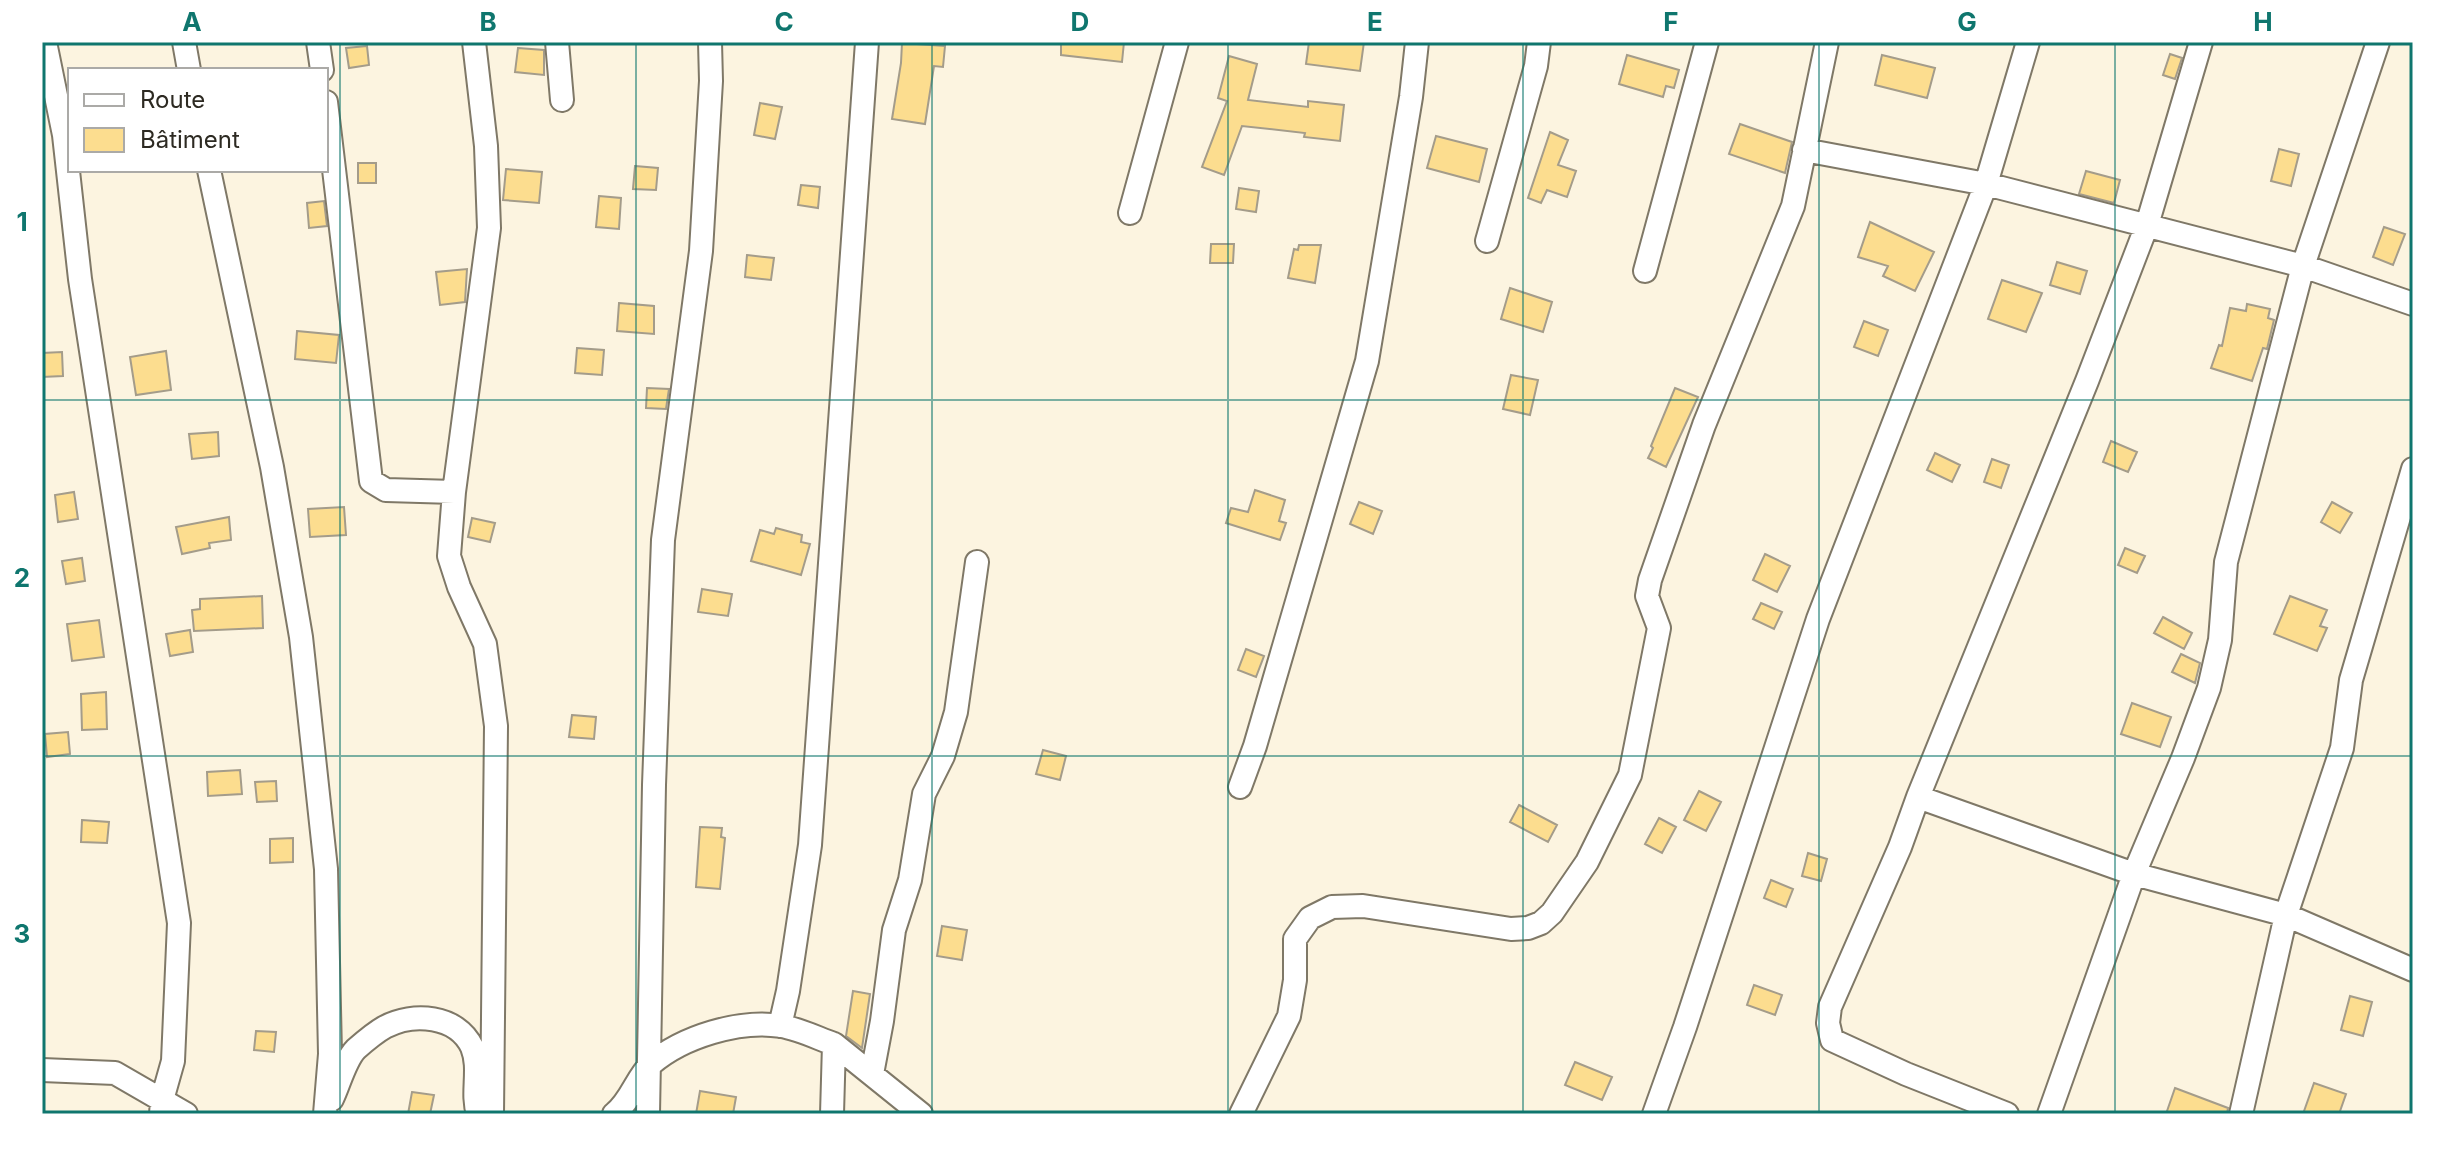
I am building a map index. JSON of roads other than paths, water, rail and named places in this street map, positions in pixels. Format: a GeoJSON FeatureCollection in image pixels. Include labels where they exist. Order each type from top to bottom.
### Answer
{"type":"FeatureCollection","features":[{"type":"Feature","properties":{"kind":"street"},"geometry":{"type":"LineString","coordinates":[[45,42],[68,169]]}},
{"type":"Feature","properties":{"kind":"street"},"geometry":{"type":"LineString","coordinates":[[184,42],[189,68]]}},
{"type":"Feature","properties":{"kind":"street"},"geometry":{"type":"LineString","coordinates":[[318,42],[322,68]]}},
{"type":"Feature","properties":{"kind":"street"},"geometry":{"type":"LineString","coordinates":[[474,42],[486,146],[489,228],[454,492],[449,556],[459,587],[485,644],[496,726],[492,1114]]}},
{"type":"Feature","properties":{"kind":"street"},"geometry":{"type":"LineString","coordinates":[[557,42],[562,100]]}},
{"type":"Feature","properties":{"kind":"street"},"geometry":{"type":"LineString","coordinates":[[648,1114],[653,801],[663,540],[701,251],[711,81],[710,42]]}},
{"type":"Feature","properties":{"kind":"street"},"geometry":{"type":"LineString","coordinates":[[780,1026],[810,845],[867,42]]}},
{"type":"Feature","properties":{"kind":"street"},"geometry":{"type":"LineString","coordinates":[[1130,213],[1177,42]]}},
{"type":"Feature","properties":{"kind":"street"},"geometry":{"type":"LineString","coordinates":[[1240,787],[1255,746],[1367,361],[1417,42]]}},
{"type":"Feature","properties":{"kind":"street"},"geometry":{"type":"LineString","coordinates":[[1487,241],[1533,77],[1539,42]]}},
{"type":"Feature","properties":{"kind":"street"},"geometry":{"type":"LineString","coordinates":[[1645,271],[1707,42]]}},
{"type":"Feature","properties":{"kind":"street"},"geometry":{"type":"LineString","coordinates":[[1241,1114],[1289,1016],[1295,980],[1295,939],[1310,918],[1332,907],[1363,906],[1511,929],[1528,928],[1541,923],[1552,913],[1587,862],[1630,775],[1659,628],[1647,596],[1650,580],[1704,425],[1793,206],[1827,42]]}},
{"type":"Feature","properties":{"kind":"street"},"geometry":{"type":"LineString","coordinates":[[1654,1114],[1818,619],[1986,184],[2028,42]]}},
{"type":"Feature","properties":{"kind":"street"},"geometry":{"type":"LineString","coordinates":[[2007,1114],[1906,1074],[1832,1040],[1828,1023],[1830,1007],[1900,847],[2147,225],[2201,42]]}},
{"type":"Feature","properties":{"kind":"street"},"geometry":{"type":"LineString","coordinates":[[2049,1114],[2134,874],[2209,688],[2220,640],[2226,562],[2303,266],[2378,42]]}},
{"type":"Feature","properties":{"kind":"street"},"geometry":{"type":"LineString","coordinates":[[328,119],[371,481],[386,490],[454,492]]}},
{"type":"Feature","properties":{"kind":"street"},"geometry":{"type":"LineString","coordinates":[[1804,150],[1986,184],[2303,266],[2413,304]]}},
{"type":"Feature","properties":{"kind":"street"},"geometry":{"type":"LineString","coordinates":[[68,172],[83,295],[179,923],[173,1061],[162,1107]]}},
{"type":"Feature","properties":{"kind":"street"},"geometry":{"type":"LineString","coordinates":[[209,172],[272,467],[301,637],[326,869],[330,1054],[324,1113]]}},
{"type":"Feature","properties":{"kind":"street"},"geometry":{"type":"LineString","coordinates":[[2241,1114],[2286,915],[2342,748],[2351,680],[2413,469]]}},
{"type":"Feature","properties":{"kind":"street"},"geometry":{"type":"LineString","coordinates":[[872,1074],[894,930],[910,880],[924,794],[943,756],[956,712],[977,562]]}},
{"type":"Feature","properties":{"kind":"street"},"geometry":{"type":"LineString","coordinates":[[1918,797],[2134,874],[2286,915],[2413,970]]}},
{"type":"Feature","properties":{"kind":"street"},"geometry":{"type":"LineString","coordinates":[[324,1113],[353,1051],[386,1026],[427,1017],[453,1025],[471,1046],[477,1071],[473,1094],[478,1114]]}},
{"type":"Feature","properties":{"kind":"street"},"geometry":{"type":"LineString","coordinates":[[614,1114],[623,1107],[650,1065],[684,1043],[734,1027],[780,1026],[834,1044],[921,1114]]}},
{"type":"Feature","properties":{"kind":"street"},"geometry":{"type":"LineString","coordinates":[[832,1114],[834,1044]]}},
{"type":"Feature","properties":{"kind":"street"},"geometry":{"type":"LineString","coordinates":[[42,1070],[115,1073],[162,1107],[186,1114]]}}]}
